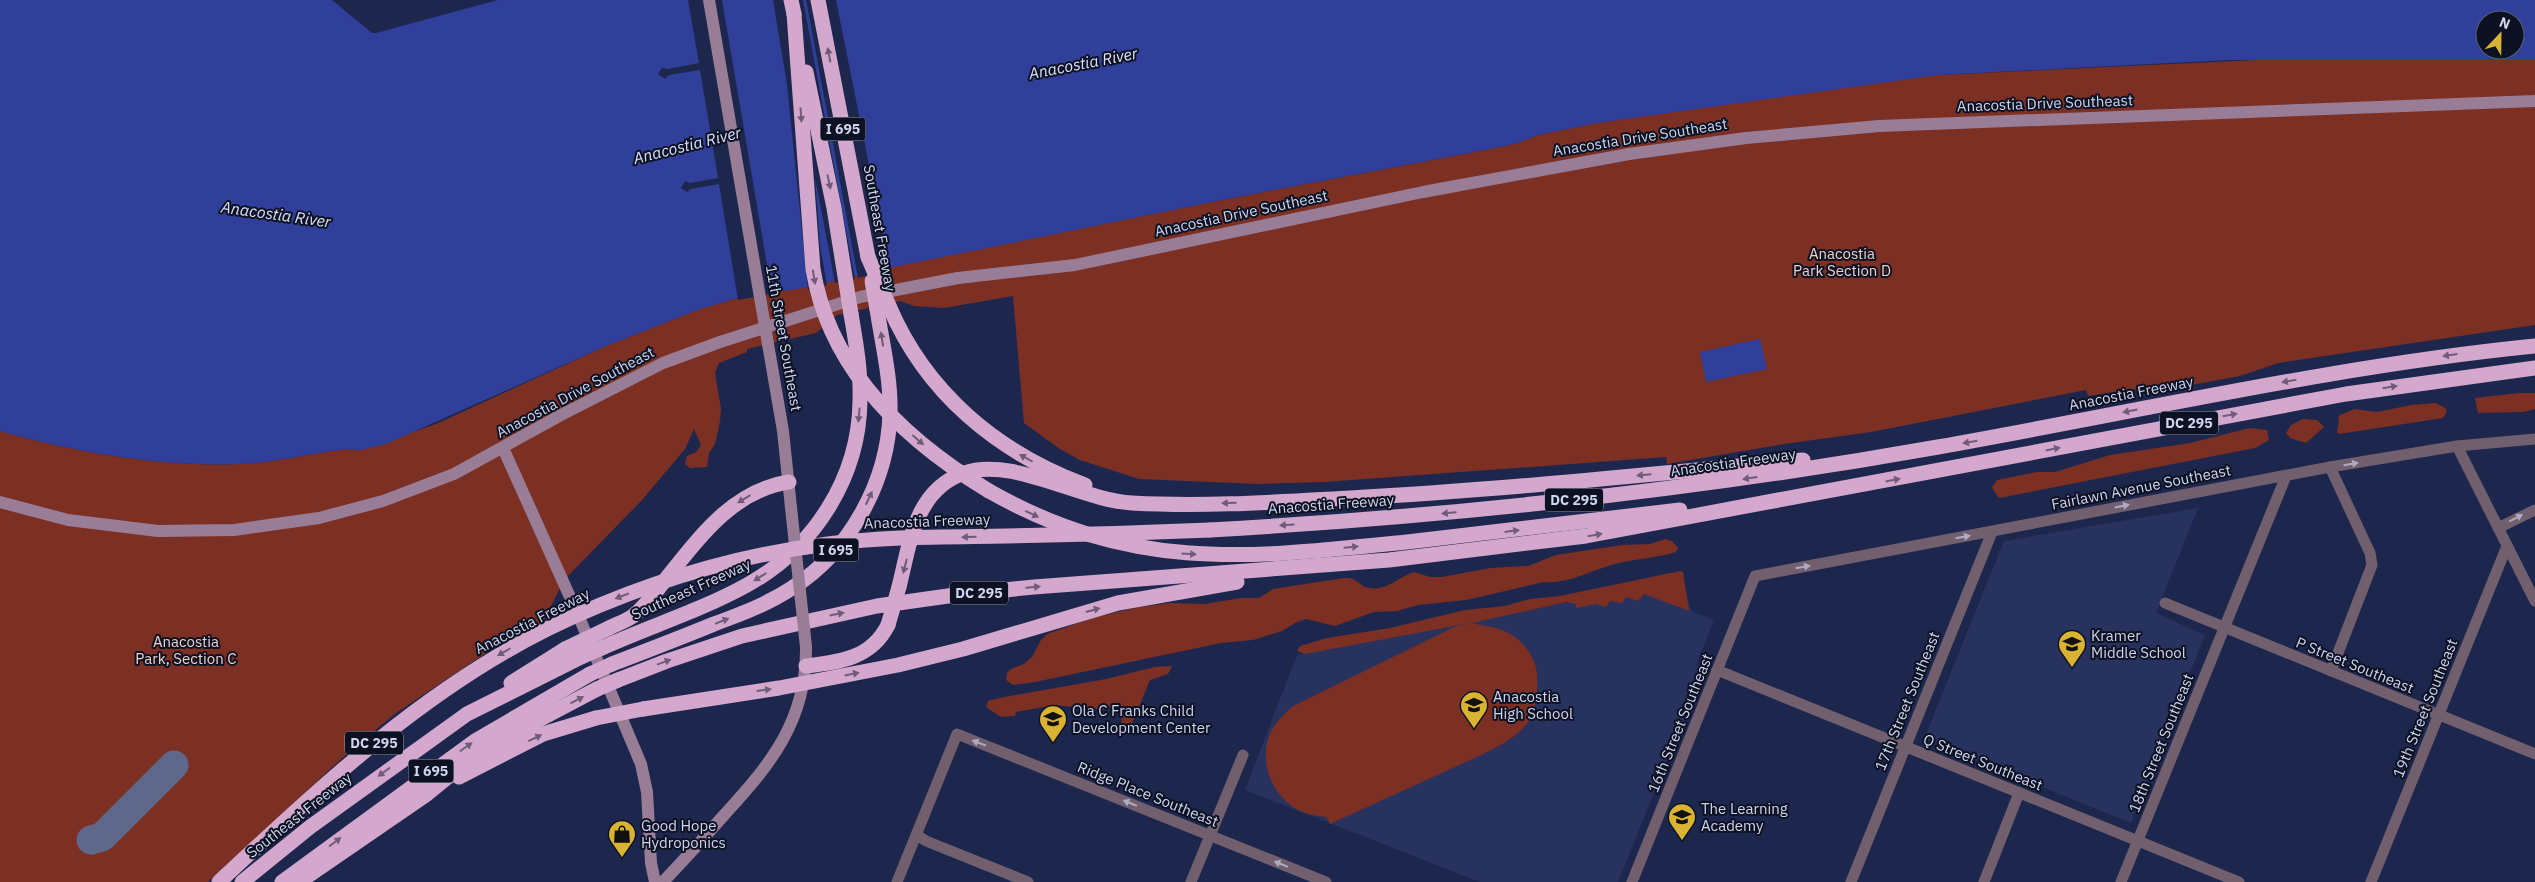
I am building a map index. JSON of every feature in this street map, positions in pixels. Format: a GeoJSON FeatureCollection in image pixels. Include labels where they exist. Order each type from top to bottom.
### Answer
{"type":"FeatureCollection","features":[{"type":"Feature","properties":{"kind":"highway","name":"Southeast Freeway"},"geometry":{"type":"LineString","coordinates":[[282,882],[474,741],[590,674],[765,604],[806,579],[842,542],[861,514],[872,492],[882,464],[888,434],[889,386],[883,307],[868,257],[818,0]]}},
{"type":"Feature","properties":{"kind":"highway","name":"Southeast Freeway"},"geometry":{"type":"LineString","coordinates":[[242,882],[310,827],[467,714],[582,656],[747,585],[788,557],[820,521],[843,478],[858,432],[860,383],[834,208],[793,7]]}},
{"type":"Feature","properties":{"kind":"highway"},"geometry":{"type":"LineString","coordinates":[[793,7],[813,270],[818,298],[828,326],[852,369],[889,413],[940,458],[989,491],[1058,525],[1112,542],[1178,554],[1237,556],[1494,533],[1846,489]]}},
{"type":"Feature","properties":{"kind":"highway"},"geometry":{"type":"LineString","coordinates":[[883,307],[933,381],[967,416],[1005,445],[1057,473],[1098,489],[1141,499],[1189,504]]}},
{"type":"Feature","properties":{"kind":"highway","name":"Anacostia Freeway"},"geometry":{"type":"LineString","coordinates":[[219,882],[318,789],[396,724],[460,678],[547,629],[618,598],[668,580],[731,562],[809,547],[898,538],[1210,530],[1381,519],[1565,501],[1761,476],[1936,448],[2333,374],[2535,344]]}},
{"type":"Feature","properties":{"kind":"highway","name":"DC 295"},"geometry":{"type":"LineString","coordinates":[[299,882],[427,794],[470,759],[525,726],[618,680],[667,661],[742,636],[877,606],[1014,589],[1350,564],[1468,552],[1586,536],[1846,489],[2346,394],[2535,368]]}},
{"type":"Feature","properties":{"kind":"highway"},"geometry":{"type":"LineString","coordinates":[[806,666],[841,662],[859,656],[876,643],[888,625],[914,526],[923,506],[942,486],[970,471],[990,468],[1012,471],[1111,501],[1189,504],[1308,500],[1494,489],[1936,448]]}},
{"type":"Feature","properties":{"kind":"highway"},"geometry":{"type":"LineString","coordinates":[[467,714],[565,649],[633,616],[653,596],[713,523],[732,506],[767,487],[789,482]]}},
{"type":"Feature","properties":{"kind":"highway"},"geometry":{"type":"LineString","coordinates":[[427,794],[542,734],[596,718],[804,683],[928,658],[1118,603],[1350,564]]}},
{"type":"Feature","properties":{"kind":"street","name":"11th Street Southeast"},"geometry":{"type":"LineString","coordinates":[[663,882],[753,784],[780,747],[796,713],[804,683],[806,666],[806,647],[782,421],[710,0]]}},
{"type":"Feature","properties":{"kind":"street","name":"Anacostia Drive Southeast"},"geometry":{"type":"LineString","coordinates":[[0,502],[46,515],[107,526],[158,530],[251,528],[319,518],[383,501],[454,474],[561,415],[663,363],[729,339],[860,297],[958,278],[1075,265],[1529,170],[1659,150],[1837,129],[2535,101]]}},
{"type":"Feature","properties":{"kind":"street","name":"Fairlawn Avenue Southeast"},"geometry":{"type":"LineString","coordinates":[[1755,576],[2330,467],[2458,446],[2535,439]]}},
{"type":"Feature","properties":{"kind":"street"},"geometry":{"type":"LineString","coordinates":[[2458,446],[2535,601]]}},
{"type":"Feature","properties":{"kind":"street"},"geometry":{"type":"LineString","coordinates":[[503,448],[579,617],[641,764],[647,792],[651,863],[655,882]]}},
{"type":"Feature","properties":{"kind":"street"},"geometry":{"type":"LineString","coordinates":[[2330,467],[2370,553],[2372,565],[2331,671]]}},
{"type":"Feature","properties":{"kind":"street","name":"18th Street Southeast"},"geometry":{"type":"LineString","coordinates":[[2121,882],[2286,476]]}},
{"type":"Feature","properties":{"kind":"street"},"geometry":{"type":"LineString","coordinates":[[2498,528],[2535,510]]}},
{"type":"Feature","properties":{"kind":"street","name":"17th Street Southeast"},"geometry":{"type":"LineString","coordinates":[[1850,882],[1992,532]]}},
{"type":"Feature","properties":{"kind":"street","name":"19th Street Southeast"},"geometry":{"type":"LineString","coordinates":[[2371,882],[2507,546]]}},
{"type":"Feature","properties":{"kind":"street","name":"16th Street Southeast"},"geometry":{"type":"LineString","coordinates":[[1632,882],[1755,576]]}},
{"type":"Feature","properties":{"kind":"street","name":"P Street Southeast"},"geometry":{"type":"LineString","coordinates":[[2165,603],[2535,754]]}},
{"type":"Feature","properties":{"kind":"street","name":"Q Street Southeast"},"geometry":{"type":"LineString","coordinates":[[1717,670],[2239,882]]}},
{"type":"Feature","properties":{"kind":"street","name":"Ridge Place Southeast"},"geometry":{"type":"LineString","coordinates":[[917,835],[957,734],[1326,882]]}},
{"type":"Feature","properties":{"kind":"street"},"geometry":{"type":"LineString","coordinates":[[1191,882],[1243,755]]}},
{"type":"Feature","properties":{"kind":"street"},"geometry":{"type":"LineString","coordinates":[[1984,882],[2019,793]]}},
{"type":"Feature","properties":{"kind":"street"},"geometry":{"type":"LineString","coordinates":[[897,882],[917,835],[926,841],[1028,882]]}},
{"type":"Feature","properties":{"kind":"shaded area","name":"Kramer Middle School"},"geometry":{"type":"Polygon","coordinates":[[[2198,508],[2156,613],[2205,635],[2131,823],[1924,739],[2004,541],[2198,508]]]}},
{"type":"Feature","properties":{"kind":"shaded area","name":"Anacostia High School"},"geometry":{"type":"Polygon","coordinates":[[[1684,583],[1691,611],[1714,620],[1696,665],[1704,669],[1618,882],[1480,882],[1245,790],[1297,655],[1564,603],[1684,583]]]}},
{"type":"Feature","properties":{"kind":"green space","name":"Anacostia Park Section D"},"geometry":{"type":"Polygon","coordinates":[[[2296,58],[2535,60],[2535,325],[2278,363],[2240,376],[2191,385],[2126,390],[2088,396],[2086,390],[1871,432],[1784,444],[1667,464],[1666,457],[1324,482],[1257,484],[1139,479],[1080,460],[1060,449],[1024,423],[1013,296],[944,308],[914,306],[900,301],[837,315],[816,333],[747,349],[747,352],[719,363],[715,373],[721,409],[720,421],[715,444],[709,453],[707,467],[690,468],[685,464],[687,456],[696,452],[701,445],[694,429],[685,449],[642,500],[564,580],[543,622],[492,649],[396,713],[350,751],[208,882],[0,882],[0,431],[89,452],[150,461],[180,463],[241,464],[347,449],[361,450],[436,424],[606,346],[700,309],[741,297],[1222,200],[1490,149],[1518,143],[1538,135],[1597,123],[1896,79],[1938,75],[2296,58]]]}},
{"type":"Feature","properties":{"kind":"green space"},"geometry":{"type":"Polygon","coordinates":[[[2535,393],[2535,409],[2523,412],[2478,413],[2475,398],[2535,393]]]}},
{"type":"Feature","properties":{"kind":"green space"},"geometry":{"type":"Polygon","coordinates":[[[2436,403],[2447,411],[2443,418],[2339,434],[2337,432],[2338,416],[2354,409],[2377,412],[2411,405],[2436,403]]]}},
{"type":"Feature","properties":{"kind":"green space"},"geometry":{"type":"Polygon","coordinates":[[[2303,419],[2317,420],[2324,427],[2306,443],[2290,438],[2286,433],[2291,425],[2303,419]]]}},
{"type":"Feature","properties":{"kind":"green space"},"geometry":{"type":"Polygon","coordinates":[[[2250,428],[2267,430],[2269,440],[2255,448],[1999,498],[1992,488],[1997,480],[2037,472],[2055,472],[2110,455],[2190,443],[2250,428]]]}},
{"type":"Feature","properties":{"kind":"green space"},"geometry":{"type":"Polygon","coordinates":[[[1665,539],[1672,541],[1678,548],[1676,552],[1615,564],[1562,581],[1544,582],[1466,600],[1418,605],[1397,611],[1374,612],[1335,626],[1306,619],[1282,631],[1253,640],[1221,643],[1035,682],[1013,685],[1006,680],[1007,673],[1011,669],[1024,664],[1032,657],[1041,640],[1047,634],[1092,618],[1139,607],[1170,603],[1205,604],[1241,598],[1259,598],[1273,589],[1344,578],[1355,580],[1365,587],[1375,588],[1387,586],[1414,572],[1430,577],[1442,577],[1490,568],[1528,566],[1556,555],[1622,545],[1650,544],[1665,539]]]}},
{"type":"Feature","properties":{"kind":"green space"},"geometry":{"type":"Polygon","coordinates":[[[1680,571],[1683,572],[1689,611],[1644,594],[1638,601],[1626,597],[1622,603],[1610,601],[1606,607],[1596,604],[1576,608],[1576,604],[1567,602],[1472,623],[1500,629],[1516,638],[1531,654],[1537,674],[1536,701],[1530,719],[1519,733],[1488,752],[1330,824],[1326,817],[1296,809],[1287,802],[1272,783],[1266,760],[1269,737],[1276,723],[1293,706],[1454,627],[1470,623],[1305,654],[1297,651],[1300,646],[1327,638],[1390,628],[1465,610],[1505,606],[1530,599],[1560,596],[1680,571]]]}},
{"type":"Feature","properties":{"kind":"green space"},"geometry":{"type":"Polygon","coordinates":[[[1172,666],[1168,674],[1150,680],[1128,733],[1121,727],[1122,709],[1120,702],[1105,710],[1054,705],[1016,712],[1015,716],[1001,717],[986,707],[988,701],[1004,697],[1106,679],[1155,667],[1172,666]]]}},
{"type":"Feature","properties":{"kind":"water","name":"Anacostia River"},"geometry":{"type":"Polygon","coordinates":[[[0,0],[332,0],[372,33],[376,33],[498,0],[2535,0],[2535,60],[2525,60],[2525,10],[2475,10],[2475,60],[2229,60],[1938,75],[1597,123],[1538,135],[1518,143],[1490,149],[1222,200],[889,268],[803,288],[741,297],[700,309],[606,346],[386,444],[361,450],[347,449],[241,464],[180,463],[119,457],[29,439],[0,431],[0,0]]]}},
{"type":"Feature","properties":{"kind":"water"},"geometry":{"type":"Polygon","coordinates":[[[1760,339],[1767,369],[1706,382],[1700,352],[1760,339]]]}},
{"type":"Feature","properties":{"kind":"pier"},"geometry":{"type":"Polygon","coordinates":[[[688,0],[722,0],[772,294],[738,300],[719,184],[691,189],[687,192],[681,188],[685,181],[690,183],[718,178],[700,70],[669,75],[665,79],[658,74],[662,68],[668,69],[699,63],[688,0]]]}},
{"type":"Feature","properties":{"kind":"pier"},"geometry":{"type":"Polygon","coordinates":[[[773,0],[803,0],[855,279],[835,283],[815,177],[820,245],[827,285],[808,290],[787,85],[773,0]]]}},
{"type":"Feature","properties":{"kind":"pier"},"geometry":{"type":"Polygon","coordinates":[[[806,0],[836,0],[890,270],[858,278],[806,0]]]}},
{"type":"Feature","properties":{"kind":"taxiway"},"geometry":{"type":"LineString","coordinates":[[91,840],[102,837],[174,765]]}},
{"type":"Feature","properties":{"kind":"place","name":"Kramer Middle School"},"geometry":{"type":"Point","coordinates":[2072,668]}},
{"type":"Feature","properties":{"kind":"place","name":"Anacostia High School"},"geometry":{"type":"Point","coordinates":[1474,729]}},
{"type":"Feature","properties":{"kind":"place","name":"Ola C Franks Child Development Center"},"geometry":{"type":"Point","coordinates":[1053,743]}},
{"type":"Feature","properties":{"kind":"place","name":"The Learning Academy"},"geometry":{"type":"Point","coordinates":[1682,841]}},
{"type":"Feature","properties":{"kind":"place","name":"Good Hope Hydroponics"},"geometry":{"type":"Point","coordinates":[622,858]}},
{"type":"Feature","properties":{"kind":"park label","name":"Anacostia Park, Section C"},"geometry":{"type":"Point","coordinates":[186,650]}}]}
